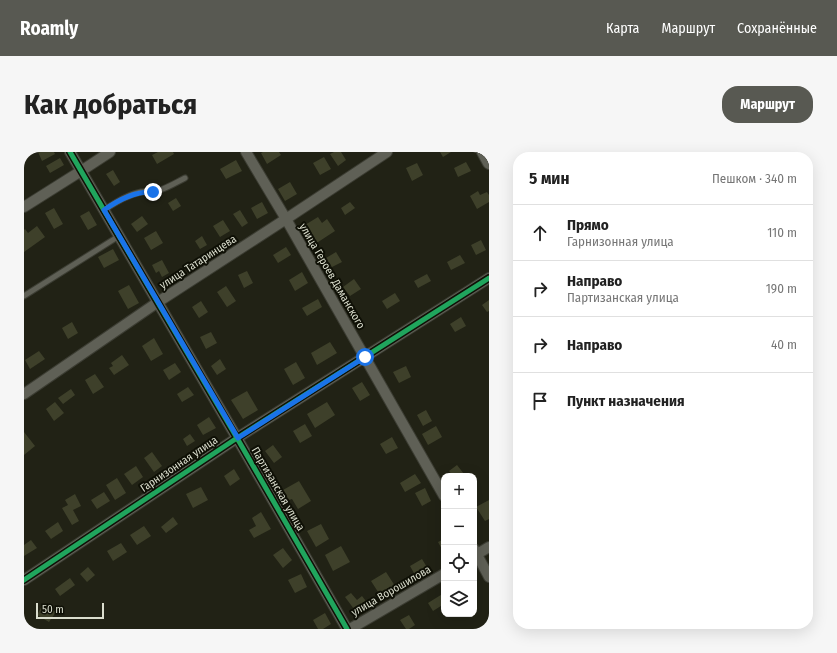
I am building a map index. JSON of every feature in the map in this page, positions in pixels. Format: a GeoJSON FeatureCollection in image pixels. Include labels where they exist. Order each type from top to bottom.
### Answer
{"type":"FeatureCollection","features":[{"type":"Feature","properties":{"kind":"street","name":"Партизанская улица"},"geometry":{"type":"LineString","coordinates":[[70,152],[238,438],[346,629]]}},
{"type":"Feature","properties":{"kind":"street"},"geometry":{"type":"LineString","coordinates":[[24,207],[110,152]]}},
{"type":"Feature","properties":{"kind":"street","name":"улица Героев Даманского"},"geometry":{"type":"LineString","coordinates":[[246,152],[286,219],[441,491]]}},
{"type":"Feature","properties":{"kind":"street","name":"улица Татаринцева"},"geometry":{"type":"LineString","coordinates":[[24,394],[158,302],[387,152]]}},
{"type":"Feature","properties":{"kind":"street"},"geometry":{"type":"LineString","coordinates":[[483,152],[489,163]]}},
{"type":"Feature","properties":{"kind":"street","name":"Гарнизонная улица"},"geometry":{"type":"LineString","coordinates":[[24,580],[238,438],[489,278]]}},
{"type":"Feature","properties":{"kind":"street"},"geometry":{"type":"LineString","coordinates":[[477,552],[489,547]]}},
{"type":"Feature","properties":{"kind":"street"},"geometry":{"type":"LineString","coordinates":[[477,556],[489,577]]}},
{"type":"Feature","properties":{"kind":"street","name":"улица Ворошилова"},"geometry":{"type":"LineString","coordinates":[[350,629],[441,576]]}},
{"type":"Feature","properties":{"kind":"lane"},"geometry":{"type":"LineString","coordinates":[[104,210],[130,196],[147,191],[153,192],[160,190],[185,178]]}},
{"type":"Feature","properties":{"kind":"lane"},"geometry":{"type":"LineString","coordinates":[[24,296],[119,236]]}},
{"type":"Feature","properties":{"kind":"building"},"geometry":{"type":"Polygon","coordinates":[[[38,152],[54,152],[55,154],[42,161],[38,152]]]}},
{"type":"Feature","properties":{"kind":"building"},"geometry":{"type":"Polygon","coordinates":[[[158,152],[173,152],[174,154],[157,164],[152,155],[158,152]]]}},
{"type":"Feature","properties":{"kind":"building"},"geometry":{"type":"Polygon","coordinates":[[[279,152],[281,155],[267,164],[261,153],[279,152]]]}},
{"type":"Feature","properties":{"kind":"building"},"geometry":{"type":"Polygon","coordinates":[[[334,152],[341,152],[346,160],[338,166],[330,154],[334,152]]]}},
{"type":"Feature","properties":{"kind":"building"},"geometry":{"type":"Polygon","coordinates":[[[440,152],[451,152],[443,157],[440,152]]]}},
{"type":"Feature","properties":{"kind":"building"},"geometry":{"type":"Polygon","coordinates":[[[324,157],[331,169],[320,175],[313,163],[324,157]]]}},
{"type":"Feature","properties":{"kind":"building"},"geometry":{"type":"Polygon","coordinates":[[[60,158],[64,165],[50,173],[46,166],[60,158]]]}},
{"type":"Feature","properties":{"kind":"building"},"geometry":{"type":"Polygon","coordinates":[[[236,160],[242,171],[226,179],[220,169],[236,160]]]}},
{"type":"Feature","properties":{"kind":"building"},"geometry":{"type":"Polygon","coordinates":[[[466,162],[471,171],[458,177],[454,168],[466,162]]]}},
{"type":"Feature","properties":{"kind":"building"},"geometry":{"type":"Polygon","coordinates":[[[417,163],[423,175],[412,181],[406,168],[417,163]]]}},
{"type":"Feature","properties":{"kind":"building"},"geometry":{"type":"Polygon","coordinates":[[[113,170],[120,182],[114,186],[106,174],[113,170]]]}},
{"type":"Feature","properties":{"kind":"building"},"geometry":{"type":"Polygon","coordinates":[[[290,182],[297,194],[285,201],[278,189],[290,182]]]}},
{"type":"Feature","properties":{"kind":"building"},"geometry":{"type":"Polygon","coordinates":[[[478,191],[480,195],[487,192],[489,195],[489,202],[477,209],[470,196],[478,191]]]}},
{"type":"Feature","properties":{"kind":"building"},"geometry":{"type":"Polygon","coordinates":[[[176,198],[181,206],[173,211],[168,203],[176,198]]]}},
{"type":"Feature","properties":{"kind":"building"},"geometry":{"type":"Polygon","coordinates":[[[262,202],[268,213],[257,219],[251,208],[262,202]]]}},
{"type":"Feature","properties":{"kind":"building"},"geometry":{"type":"Polygon","coordinates":[[[350,202],[355,208],[345,215],[341,208],[350,202]]]}},
{"type":"Feature","properties":{"kind":"building"},"geometry":{"type":"Polygon","coordinates":[[[54,208],[63,224],[54,229],[45,213],[54,208]]]}},
{"type":"Feature","properties":{"kind":"building"},"geometry":{"type":"Polygon","coordinates":[[[240,210],[248,223],[242,227],[233,214],[240,210]]]}},
{"type":"Feature","properties":{"kind":"building"},"geometry":{"type":"Polygon","coordinates":[[[89,211],[97,225],[88,230],[80,216],[89,211]]]}},
{"type":"Feature","properties":{"kind":"building"},"geometry":{"type":"Polygon","coordinates":[[[142,216],[148,224],[137,232],[131,224],[142,216]]]}},
{"type":"Feature","properties":{"kind":"building"},"geometry":{"type":"Polygon","coordinates":[[[318,217],[322,223],[327,219],[335,231],[312,246],[300,228],[318,217]]]}},
{"type":"Feature","properties":{"kind":"building"},"geometry":{"type":"Polygon","coordinates":[[[223,220],[230,231],[220,237],[213,226],[223,220]]]}},
{"type":"Feature","properties":{"kind":"building"},"geometry":{"type":"Polygon","coordinates":[[[37,226],[45,237],[24,252],[24,230],[25,229],[28,233],[37,226]]]}},
{"type":"Feature","properties":{"kind":"building"},"geometry":{"type":"Polygon","coordinates":[[[156,231],[163,243],[151,250],[144,238],[156,231]]]}},
{"type":"Feature","properties":{"kind":"building"},"geometry":{"type":"Polygon","coordinates":[[[202,236],[207,245],[200,249],[195,241],[202,236]]]}},
{"type":"Feature","properties":{"kind":"building"},"geometry":{"type":"Polygon","coordinates":[[[481,240],[486,250],[476,255],[471,245],[481,240]]]}},
{"type":"Feature","properties":{"kind":"building"},"geometry":{"type":"Polygon","coordinates":[[[286,247],[291,255],[278,263],[273,255],[286,247]]]}},
{"type":"Feature","properties":{"kind":"building"},"geometry":{"type":"Polygon","coordinates":[[[113,249],[119,260],[104,268],[98,257],[113,249]]]}},
{"type":"Feature","properties":{"kind":"building"},"geometry":{"type":"Polygon","coordinates":[[[336,252],[342,262],[332,267],[326,258],[336,252]]]}},
{"type":"Feature","properties":{"kind":"building"},"geometry":{"type":"Polygon","coordinates":[[[460,255],[465,263],[451,270],[447,262],[460,255]]]}},
{"type":"Feature","properties":{"kind":"building"},"geometry":{"type":"Polygon","coordinates":[[[162,260],[169,273],[162,277],[159,271],[156,273],[152,265],[162,260]]]}},
{"type":"Feature","properties":{"kind":"building"},"geometry":{"type":"Polygon","coordinates":[[[247,271],[253,283],[244,288],[238,275],[247,271]]]}},
{"type":"Feature","properties":{"kind":"building"},"geometry":{"type":"Polygon","coordinates":[[[302,272],[308,283],[295,291],[289,280],[302,272]]]}},
{"type":"Feature","properties":{"kind":"building"},"geometry":{"type":"Polygon","coordinates":[[[427,274],[431,281],[418,288],[414,281],[427,274]]]}},
{"type":"Feature","properties":{"kind":"building"},"geometry":{"type":"Polygon","coordinates":[[[354,279],[361,289],[350,296],[343,287],[354,279]]]}},
{"type":"Feature","properties":{"kind":"building"},"geometry":{"type":"Polygon","coordinates":[[[129,285],[139,303],[128,309],[118,291],[129,285]]]}},
{"type":"Feature","properties":{"kind":"building"},"geometry":{"type":"Polygon","coordinates":[[[226,286],[236,301],[227,307],[217,292],[226,286]]]}},
{"type":"Feature","properties":{"kind":"building"},"geometry":{"type":"Polygon","coordinates":[[[395,293],[400,301],[387,309],[382,301],[395,293]]]}},
{"type":"Feature","properties":{"kind":"building"},"geometry":{"type":"Polygon","coordinates":[[[318,299],[322,307],[307,316],[302,308],[318,299]]]}},
{"type":"Feature","properties":{"kind":"building"},"geometry":{"type":"Polygon","coordinates":[[[489,300],[489,311],[487,312],[482,305],[489,300]]]}},
{"type":"Feature","properties":{"kind":"building"},"geometry":{"type":"Polygon","coordinates":[[[201,301],[208,312],[199,318],[192,307],[201,301]]]}},
{"type":"Feature","properties":{"kind":"building"},"geometry":{"type":"Polygon","coordinates":[[[461,317],[466,326],[455,332],[450,324],[461,317]]]}},
{"type":"Feature","properties":{"kind":"building"},"geometry":{"type":"Polygon","coordinates":[[[72,322],[78,333],[68,339],[62,328],[72,322]]]}},
{"type":"Feature","properties":{"kind":"building"},"geometry":{"type":"Polygon","coordinates":[[[211,332],[217,343],[206,349],[200,337],[211,332]]]}},
{"type":"Feature","properties":{"kind":"building"},"geometry":{"type":"Polygon","coordinates":[[[154,338],[163,354],[151,361],[142,346],[154,338]]]}},
{"type":"Feature","properties":{"kind":"building"},"geometry":{"type":"Polygon","coordinates":[[[330,342],[337,353],[317,365],[311,353],[330,342]]]}},
{"type":"Feature","properties":{"kind":"building"},"geometry":{"type":"Polygon","coordinates":[[[39,351],[45,359],[30,369],[25,360],[39,351]]]}},
{"type":"Feature","properties":{"kind":"building"},"geometry":{"type":"Polygon","coordinates":[[[122,355],[129,365],[114,375],[109,368],[113,366],[111,363],[122,355]]]}},
{"type":"Feature","properties":{"kind":"building"},"geometry":{"type":"Polygon","coordinates":[[[220,359],[226,369],[217,375],[211,366],[220,359]]]}},
{"type":"Feature","properties":{"kind":"building"},"geometry":{"type":"Polygon","coordinates":[[[296,362],[305,378],[293,385],[284,369],[296,362]]]}},
{"type":"Feature","properties":{"kind":"building"},"geometry":{"type":"Polygon","coordinates":[[[175,363],[181,372],[169,380],[163,370],[175,363]]]}},
{"type":"Feature","properties":{"kind":"building"},"geometry":{"type":"Polygon","coordinates":[[[406,366],[411,377],[399,383],[393,372],[406,366]]]}},
{"type":"Feature","properties":{"kind":"building"},"geometry":{"type":"Polygon","coordinates":[[[95,374],[104,387],[93,394],[85,380],[95,374]]]}},
{"type":"Feature","properties":{"kind":"building"},"geometry":{"type":"Polygon","coordinates":[[[362,382],[370,395],[360,401],[352,388],[362,382]]]}},
{"type":"Feature","properties":{"kind":"building"},"geometry":{"type":"Polygon","coordinates":[[[188,387],[194,395],[182,402],[177,394],[188,387]]]}},
{"type":"Feature","properties":{"kind":"building"},"geometry":{"type":"Polygon","coordinates":[[[71,389],[75,395],[63,404],[58,398],[71,389]]]}},
{"type":"Feature","properties":{"kind":"building"},"geometry":{"type":"Polygon","coordinates":[[[247,391],[258,410],[243,419],[231,400],[247,391]]]}},
{"type":"Feature","properties":{"kind":"building"},"geometry":{"type":"Polygon","coordinates":[[[55,402],[64,413],[54,421],[46,409],[55,402]]]}},
{"type":"Feature","properties":{"kind":"building"},"geometry":{"type":"Polygon","coordinates":[[[327,402],[335,415],[315,428],[307,414],[327,402]]]}},
{"type":"Feature","properties":{"kind":"building"},"geometry":{"type":"Polygon","coordinates":[[[426,410],[432,421],[423,426],[417,415],[426,410]]]}},
{"type":"Feature","properties":{"kind":"building"},"geometry":{"type":"Polygon","coordinates":[[[209,417],[216,428],[203,435],[197,425],[209,417]]]}},
{"type":"Feature","properties":{"kind":"building"},"geometry":{"type":"Polygon","coordinates":[[[305,424],[312,436],[300,443],[293,431],[305,424]]]}},
{"type":"Feature","properties":{"kind":"building"},"geometry":{"type":"Polygon","coordinates":[[[436,426],[442,437],[428,445],[422,434],[436,426]]]}},
{"type":"Feature","properties":{"kind":"building"},"geometry":{"type":"Polygon","coordinates":[[[24,432],[35,446],[24,455],[24,432]]]}},
{"type":"Feature","properties":{"kind":"building"},"geometry":{"type":"Polygon","coordinates":[[[190,434],[195,441],[187,446],[183,439],[190,434]]]}},
{"type":"Feature","properties":{"kind":"building"},"geometry":{"type":"Polygon","coordinates":[[[392,437],[398,448],[386,454],[380,444],[392,437]]]}},
{"type":"Feature","properties":{"kind":"building"},"geometry":{"type":"Polygon","coordinates":[[[273,445],[282,457],[274,463],[265,451],[273,445]]]}},
{"type":"Feature","properties":{"kind":"building"},"geometry":{"type":"Polygon","coordinates":[[[152,452],[162,466],[154,472],[144,458],[152,452]]]}},
{"type":"Feature","properties":{"kind":"building"},"geometry":{"type":"Polygon","coordinates":[[[457,465],[463,473],[451,473],[449,471],[457,465]]]}},
{"type":"Feature","properties":{"kind":"building"},"geometry":{"type":"Polygon","coordinates":[[[136,466],[143,477],[132,485],[124,474],[136,466]]]}},
{"type":"Feature","properties":{"kind":"building"},"geometry":{"type":"Polygon","coordinates":[[[234,469],[240,479],[230,486],[224,476],[234,469]]]}},
{"type":"Feature","properties":{"kind":"building"},"geometry":{"type":"Polygon","coordinates":[[[415,474],[421,483],[405,492],[400,483],[415,474]]]}},
{"type":"Feature","properties":{"kind":"building"},"geometry":{"type":"Polygon","coordinates":[[[117,478],[126,493],[115,500],[106,485],[117,478]]]}},
{"type":"Feature","properties":{"kind":"building"},"geometry":{"type":"Polygon","coordinates":[[[299,481],[311,501],[298,509],[292,499],[289,500],[283,490],[299,481]]]}},
{"type":"Feature","properties":{"kind":"building"},"geometry":{"type":"Polygon","coordinates":[[[201,487],[208,500],[193,508],[186,494],[201,487]]]}},
{"type":"Feature","properties":{"kind":"building"},"geometry":{"type":"Polygon","coordinates":[[[425,488],[431,501],[422,506],[415,493],[425,488]]]}},
{"type":"Feature","properties":{"kind":"building"},"geometry":{"type":"Polygon","coordinates":[[[104,492],[110,501],[97,509],[91,500],[104,492]]]}},
{"type":"Feature","properties":{"kind":"building"},"geometry":{"type":"Polygon","coordinates":[[[75,494],[81,506],[73,510],[79,521],[72,525],[62,508],[68,505],[65,500],[75,494]]]}},
{"type":"Feature","properties":{"kind":"building"},"geometry":{"type":"Polygon","coordinates":[[[489,500],[489,519],[485,521],[477,506],[489,500]]]}},
{"type":"Feature","properties":{"kind":"building"},"geometry":{"type":"Polygon","coordinates":[[[261,512],[271,529],[254,538],[249,530],[256,526],[252,518],[261,512]]]}},
{"type":"Feature","properties":{"kind":"building"},"geometry":{"type":"Polygon","coordinates":[[[173,517],[178,524],[166,533],[161,527],[173,517]]]}},
{"type":"Feature","properties":{"kind":"building"},"geometry":{"type":"Polygon","coordinates":[[[58,522],[63,531],[51,539],[45,531],[58,522]]]}},
{"type":"Feature","properties":{"kind":"building"},"geometry":{"type":"Polygon","coordinates":[[[321,524],[329,539],[316,547],[307,531],[321,524]]]}},
{"type":"Feature","properties":{"kind":"building"},"geometry":{"type":"Polygon","coordinates":[[[144,526],[151,536],[137,545],[130,535],[144,526]]]}},
{"type":"Feature","properties":{"kind":"building"},"geometry":{"type":"Polygon","coordinates":[[[31,540],[37,548],[24,556],[24,545],[31,540]]]}},
{"type":"Feature","properties":{"kind":"building"},"geometry":{"type":"Polygon","coordinates":[[[441,540],[441,548],[438,542],[441,540]]]}},
{"type":"Feature","properties":{"kind":"building"},"geometry":{"type":"Polygon","coordinates":[[[121,543],[127,552],[113,561],[107,551],[121,543]]]}},
{"type":"Feature","properties":{"kind":"building"},"geometry":{"type":"Polygon","coordinates":[[[341,546],[350,562],[333,571],[325,555],[341,546]]]}},
{"type":"Feature","properties":{"kind":"building"},"geometry":{"type":"Polygon","coordinates":[[[283,548],[292,560],[283,568],[273,555],[283,548]]]}},
{"type":"Feature","properties":{"kind":"building"},"geometry":{"type":"Polygon","coordinates":[[[422,559],[428,569],[415,575],[410,566],[422,559]]]}},
{"type":"Feature","properties":{"kind":"building"},"geometry":{"type":"Polygon","coordinates":[[[88,567],[95,575],[87,582],[80,574],[88,567]]]}},
{"type":"Feature","properties":{"kind":"building"},"geometry":{"type":"Polygon","coordinates":[[[386,572],[395,586],[380,595],[371,581],[386,572]]]}},
{"type":"Feature","properties":{"kind":"building"},"geometry":{"type":"Polygon","coordinates":[[[301,574],[307,587],[295,593],[288,580],[301,574]]]}},
{"type":"Feature","properties":{"kind":"building"},"geometry":{"type":"Polygon","coordinates":[[[70,578],[75,585],[60,596],[55,589],[70,578]]]}},
{"type":"Feature","properties":{"kind":"building"},"geometry":{"type":"Polygon","coordinates":[[[351,593],[357,600],[362,596],[369,605],[357,613],[345,597],[351,593]]]}},
{"type":"Feature","properties":{"kind":"building"},"geometry":{"type":"Polygon","coordinates":[[[441,595],[441,606],[433,611],[428,603],[441,595]]]}},
{"type":"Feature","properties":{"kind":"building"},"geometry":{"type":"Polygon","coordinates":[[[43,604],[56,612],[49,622],[37,615],[43,604]]]}},
{"type":"Feature","properties":{"kind":"building"},"geometry":{"type":"Polygon","coordinates":[[[325,613],[331,624],[323,629],[318,629],[313,620],[325,613]]]}},
{"type":"Feature","properties":{"kind":"building"},"geometry":{"type":"Polygon","coordinates":[[[409,615],[415,625],[409,629],[406,629],[400,620],[409,615]]]}},
{"type":"Feature","properties":{"kind":"cycle path"},"geometry":{"type":"LineString","coordinates":[[70,152],[347,629]]}},
{"type":"Feature","properties":{"kind":"cycle path"},"geometry":{"type":"LineString","coordinates":[[24,580],[237,438],[489,278]]}},
{"type":"Feature","properties":{"kind":"route"},"geometry":{"type":"LineString","coordinates":[[153,192],[147,191],[138,193],[115,203],[104,210],[238,438],[365,357]]}}]}
